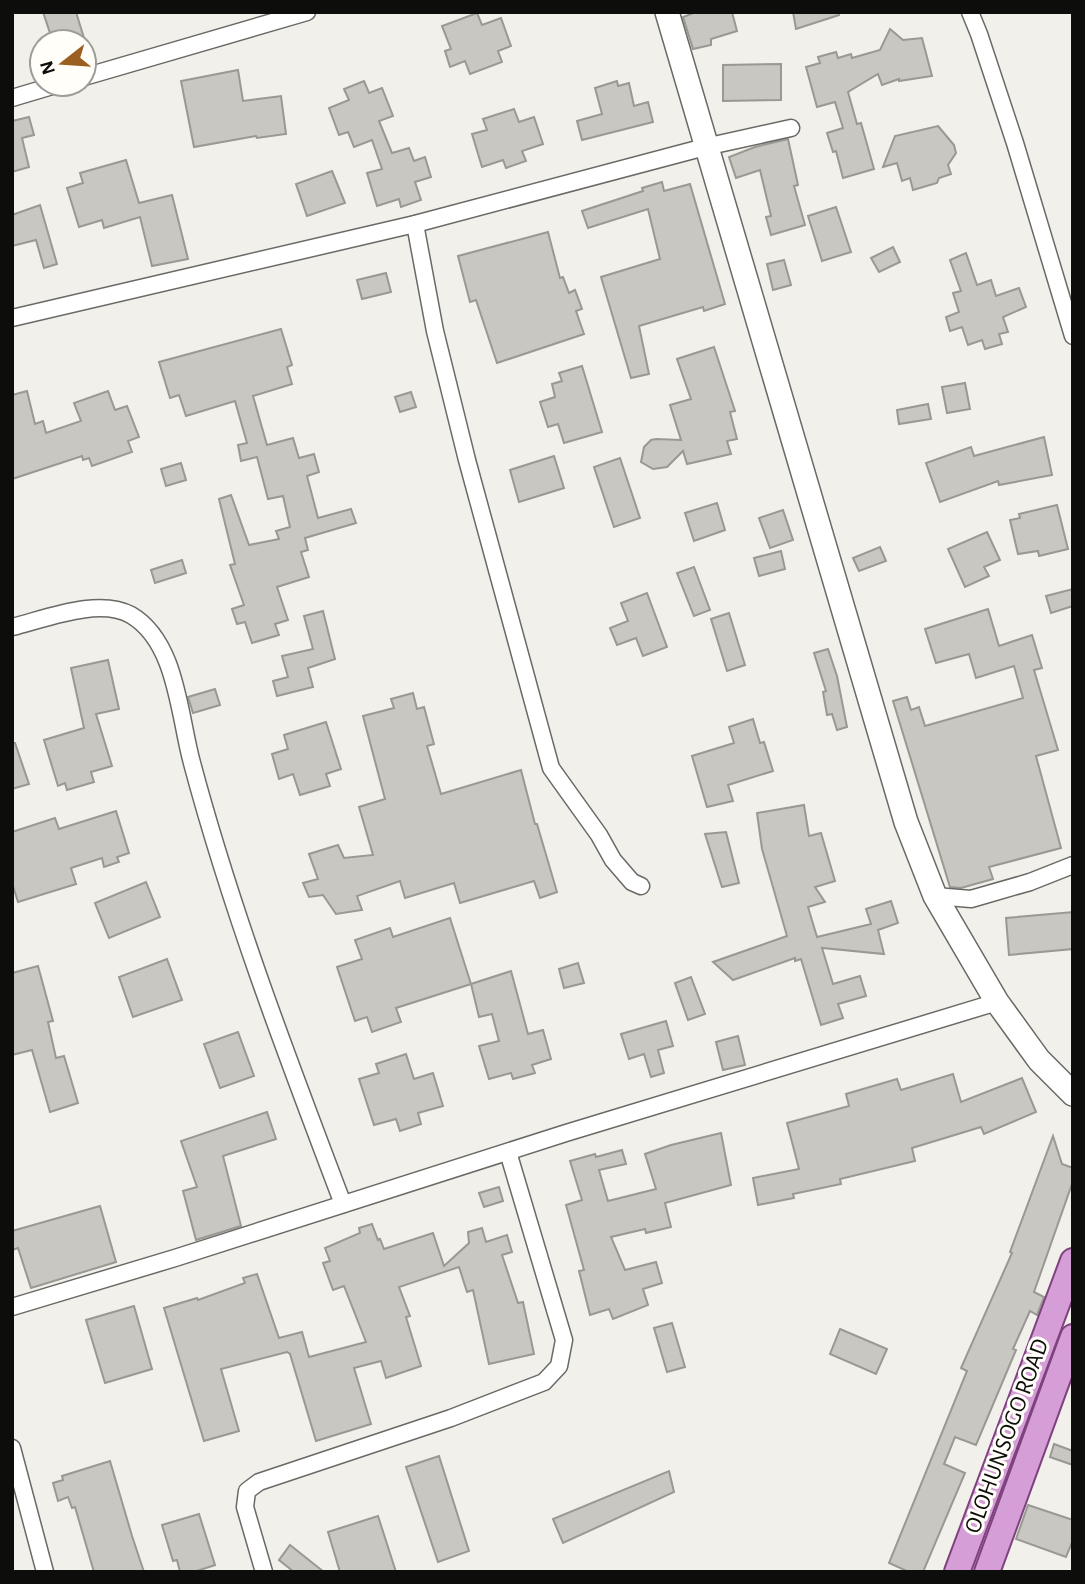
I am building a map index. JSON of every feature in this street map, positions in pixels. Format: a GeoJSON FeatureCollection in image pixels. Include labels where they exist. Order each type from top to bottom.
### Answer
{"type":"FeatureCollection","features":[{"type":"Feature","properties":{"kind":"main road","name":"OLOHUNSOGO ROAD"},"geometry":{"type":"LineString","coordinates":[[957,1572],[1073,1261]]}},
{"type":"Feature","properties":{"kind":"main road","name":"OLOHUNSOGO ROAD"},"geometry":{"type":"LineString","coordinates":[[987,1572],[1073,1337]]}},
{"type":"Feature","properties":{"kind":"street"},"geometry":{"type":"LineString","coordinates":[[98,73],[307,12]]}},
{"type":"Feature","properties":{"kind":"street"},"geometry":{"type":"LineString","coordinates":[[667,12],[906,822],[935,896],[997,1003],[1039,1060],[1073,1094]]}},
{"type":"Feature","properties":{"kind":"street"},"geometry":{"type":"LineString","coordinates":[[970,12],[1015,143],[1073,336]]}},
{"type":"Feature","properties":{"kind":"street"},"geometry":{"type":"LineString","coordinates":[[12,318],[415,224],[705,147],[791,128]]}},
{"type":"Feature","properties":{"kind":"street"},"geometry":{"type":"LineString","coordinates":[[415,224],[435,331],[467,460],[551,768],[599,835],[613,860],[632,883],[641,886]]}},
{"type":"Feature","properties":{"kind":"street"},"geometry":{"type":"LineString","coordinates":[[12,627],[102,607],[130,615],[155,636],[172,673],[192,763],[240,920],[343,1204]]}},
{"type":"Feature","properties":{"kind":"street"},"geometry":{"type":"LineString","coordinates":[[935,896],[971,899],[1030,882],[1073,865]]}},
{"type":"Feature","properties":{"kind":"street"},"geometry":{"type":"LineString","coordinates":[[12,1307],[997,1003]]}},
{"type":"Feature","properties":{"kind":"street"},"geometry":{"type":"LineString","coordinates":[[264,1572],[245,1507],[247,1491],[259,1482],[451,1418],[544,1382],[559,1366],[564,1340],[508,1152]]}},
{"type":"Feature","properties":{"kind":"street"},"geometry":{"type":"LineString","coordinates":[[12,1448],[45,1572]]}},
{"type":"Feature","properties":{"kind":"building"},"geometry":{"type":"Polygon","coordinates":[[[43,12],[76,12],[81,28],[48,28],[43,12]]]}},
{"type":"Feature","properties":{"kind":"building"},"geometry":{"type":"Polygon","coordinates":[[[696,12],[732,12],[737,31],[711,39],[711,45],[693,49],[683,17],[696,12]]]}},
{"type":"Feature","properties":{"kind":"building"},"geometry":{"type":"Polygon","coordinates":[[[793,12],[838,12],[839,15],[796,29],[793,12]]]}},
{"type":"Feature","properties":{"kind":"building"},"geometry":{"type":"Polygon","coordinates":[[[477,13],[482,25],[501,18],[511,46],[498,51],[502,62],[470,74],[465,61],[450,67],[445,51],[451,49],[442,26],[477,13]]]}},
{"type":"Feature","properties":{"kind":"building"},"geometry":{"type":"Polygon","coordinates":[[[890,29],[903,40],[922,38],[932,76],[899,79],[882,85],[878,74],[848,92],[857,124],[861,123],[874,169],[843,178],[836,151],[833,152],[827,133],[843,128],[835,102],[817,107],[806,67],[820,63],[818,57],[836,52],[838,58],[851,54],[852,58],[880,50],[890,29]]]}},
{"type":"Feature","properties":{"kind":"building"},"geometry":{"type":"Polygon","coordinates":[[[781,64],[781,100],[723,101],[723,65],[781,64]]]}},
{"type":"Feature","properties":{"kind":"building"},"geometry":{"type":"Polygon","coordinates":[[[238,70],[243,101],[281,96],[286,134],[256,136],[194,147],[181,81],[238,70]]]}},
{"type":"Feature","properties":{"kind":"building"},"geometry":{"type":"Polygon","coordinates":[[[364,81],[369,93],[382,88],[393,116],[379,121],[392,153],[409,148],[414,161],[425,157],[431,177],[415,182],[421,200],[401,207],[399,199],[377,206],[367,173],[382,169],[372,140],[354,147],[348,132],[339,135],[329,108],[349,100],[344,89],[364,81]]]}},
{"type":"Feature","properties":{"kind":"building"},"geometry":{"type":"Polygon","coordinates":[[[617,81],[618,86],[629,83],[634,106],[648,102],[653,122],[582,140],[577,121],[602,114],[595,88],[617,81]]]}},
{"type":"Feature","properties":{"kind":"building"},"geometry":{"type":"Polygon","coordinates":[[[514,109],[519,122],[534,117],[543,144],[522,151],[526,161],[506,168],[503,160],[482,167],[472,134],[487,130],[483,119],[514,109]]]}},
{"type":"Feature","properties":{"kind":"building"},"geometry":{"type":"Polygon","coordinates":[[[29,117],[34,135],[22,138],[29,167],[12,172],[12,121],[29,117]]]}},
{"type":"Feature","properties":{"kind":"building"},"geometry":{"type":"Polygon","coordinates":[[[938,126],[954,145],[956,153],[948,165],[951,174],[939,178],[937,183],[913,190],[910,178],[902,181],[897,163],[883,167],[895,136],[938,126]]]}},
{"type":"Feature","properties":{"kind":"building"},"geometry":{"type":"Polygon","coordinates":[[[788,139],[798,185],[794,186],[805,225],[771,235],[766,217],[771,216],[760,170],[736,178],[729,157],[788,139]]]}},
{"type":"Feature","properties":{"kind":"building"},"geometry":{"type":"Polygon","coordinates":[[[126,160],[139,203],[172,195],[188,259],[152,266],[140,217],[104,228],[102,220],[79,227],[67,188],[83,183],[80,173],[126,160]]]}},
{"type":"Feature","properties":{"kind":"building"},"geometry":{"type":"Polygon","coordinates":[[[332,171],[345,203],[307,216],[296,184],[332,171]]]}},
{"type":"Feature","properties":{"kind":"building"},"geometry":{"type":"Polygon","coordinates":[[[662,182],[664,191],[690,184],[725,304],[704,311],[703,307],[639,326],[649,374],[631,378],[601,277],[660,259],[648,209],[588,228],[582,211],[662,182]]]}},
{"type":"Feature","properties":{"kind":"building"},"geometry":{"type":"Polygon","coordinates":[[[40,205],[57,264],[44,268],[36,240],[12,246],[12,215],[40,205]]]}},
{"type":"Feature","properties":{"kind":"building"},"geometry":{"type":"Polygon","coordinates":[[[836,207],[851,252],[822,261],[808,216],[836,207]]]}},
{"type":"Feature","properties":{"kind":"building"},"geometry":{"type":"Polygon","coordinates":[[[548,232],[560,278],[563,277],[569,293],[575,290],[582,309],[576,311],[584,334],[497,363],[476,300],[470,302],[458,256],[548,232]]]}},
{"type":"Feature","properties":{"kind":"building"},"geometry":{"type":"Polygon","coordinates":[[[893,247],[900,262],[879,272],[871,258],[893,247]]]}},
{"type":"Feature","properties":{"kind":"building"},"geometry":{"type":"Polygon","coordinates":[[[966,253],[977,285],[991,280],[996,296],[1019,288],[1026,307],[1003,317],[1008,332],[999,334],[1002,344],[985,349],[982,340],[968,345],[962,327],[950,331],[946,317],[959,312],[953,293],[961,291],[950,260],[966,253]]]}},
{"type":"Feature","properties":{"kind":"building"},"geometry":{"type":"Polygon","coordinates":[[[784,260],[791,285],[773,290],[767,264],[784,260]]]}},
{"type":"Feature","properties":{"kind":"building"},"geometry":{"type":"Polygon","coordinates":[[[386,273],[391,292],[362,299],[357,280],[386,273]]]}},
{"type":"Feature","properties":{"kind":"building"},"geometry":{"type":"Polygon","coordinates":[[[281,329],[292,365],[287,367],[292,384],[253,396],[267,445],[293,438],[299,458],[314,454],[319,472],[307,476],[318,518],[351,509],[356,523],[305,538],[308,550],[301,552],[309,577],[277,587],[288,620],[275,624],[279,635],[252,643],[245,622],[237,624],[232,609],[244,605],[230,565],[235,564],[219,499],[231,495],[249,545],[279,539],[276,531],[290,527],[283,496],[268,499],[257,457],[241,461],[238,445],[247,443],[235,401],[186,416],[179,395],[170,398],[159,362],[281,329]]]}},
{"type":"Feature","properties":{"kind":"building"},"geometry":{"type":"Polygon","coordinates":[[[714,347],[735,411],[730,412],[737,439],[727,441],[731,454],[687,464],[683,451],[667,467],[653,469],[641,462],[644,447],[656,439],[681,440],[670,405],[691,399],[677,359],[714,347]]]}},
{"type":"Feature","properties":{"kind":"building"},"geometry":{"type":"Polygon","coordinates":[[[582,366],[602,432],[564,443],[558,424],[548,427],[540,402],[555,397],[552,384],[562,381],[559,373],[582,366]]]}},
{"type":"Feature","properties":{"kind":"building"},"geometry":{"type":"Polygon","coordinates":[[[965,383],[970,409],[947,413],[942,387],[965,383]]]}},
{"type":"Feature","properties":{"kind":"building"},"geometry":{"type":"Polygon","coordinates":[[[27,391],[35,424],[43,421],[46,433],[81,421],[74,403],[108,391],[115,410],[127,406],[139,437],[128,441],[132,452],[92,466],[89,458],[83,460],[82,456],[12,479],[12,395],[27,391]]]}},
{"type":"Feature","properties":{"kind":"building"},"geometry":{"type":"Polygon","coordinates":[[[411,392],[416,407],[400,412],[395,397],[411,392]]]}},
{"type":"Feature","properties":{"kind":"building"},"geometry":{"type":"Polygon","coordinates":[[[928,404],[931,419],[899,424],[897,410],[928,404]]]}},
{"type":"Feature","properties":{"kind":"building"},"geometry":{"type":"Polygon","coordinates":[[[1044,437],[1052,475],[999,485],[998,481],[940,502],[926,463],[971,447],[974,456],[1044,437]]]}},
{"type":"Feature","properties":{"kind":"building"},"geometry":{"type":"Polygon","coordinates":[[[554,456],[564,488],[519,502],[510,470],[554,456]]]}},
{"type":"Feature","properties":{"kind":"building"},"geometry":{"type":"Polygon","coordinates":[[[620,458],[640,518],[614,527],[594,467],[620,458]]]}},
{"type":"Feature","properties":{"kind":"building"},"geometry":{"type":"Polygon","coordinates":[[[181,463],[186,480],[166,486],[161,469],[181,463]]]}},
{"type":"Feature","properties":{"kind":"building"},"geometry":{"type":"Polygon","coordinates":[[[717,503],[725,530],[694,541],[685,513],[717,503]]]}},
{"type":"Feature","properties":{"kind":"building"},"geometry":{"type":"Polygon","coordinates":[[[1057,505],[1068,549],[1039,556],[1038,551],[1018,554],[1010,520],[1020,518],[1019,514],[1057,505]]]}},
{"type":"Feature","properties":{"kind":"building"},"geometry":{"type":"Polygon","coordinates":[[[783,510],[793,540],[770,548],[759,518],[783,510]]]}},
{"type":"Feature","properties":{"kind":"building"},"geometry":{"type":"Polygon","coordinates":[[[987,532],[1000,560],[984,567],[989,576],[965,587],[948,549],[987,532]]]}},
{"type":"Feature","properties":{"kind":"building"},"geometry":{"type":"Polygon","coordinates":[[[880,547],[886,561],[859,571],[853,558],[880,547]]]}},
{"type":"Feature","properties":{"kind":"building"},"geometry":{"type":"Polygon","coordinates":[[[781,551],[785,569],[759,576],[754,558],[781,551]]]}},
{"type":"Feature","properties":{"kind":"building"},"geometry":{"type":"Polygon","coordinates":[[[182,560],[186,573],[155,583],[151,570],[182,560]]]}},
{"type":"Feature","properties":{"kind":"building"},"geometry":{"type":"Polygon","coordinates":[[[694,567],[710,610],[694,616],[677,573],[694,567]]]}},
{"type":"Feature","properties":{"kind":"building"},"geometry":{"type":"Polygon","coordinates":[[[1073,589],[1073,606],[1051,613],[1046,596],[1073,589]]]}},
{"type":"Feature","properties":{"kind":"building"},"geometry":{"type":"Polygon","coordinates":[[[647,593],[667,647],[643,656],[636,638],[617,645],[610,628],[628,621],[621,603],[647,593]]]}},
{"type":"Feature","properties":{"kind":"building"},"geometry":{"type":"Polygon","coordinates":[[[988,609],[999,646],[1032,635],[1042,668],[1034,670],[1058,750],[1036,756],[1061,848],[989,867],[993,879],[961,888],[950,887],[893,701],[907,697],[911,710],[919,707],[925,726],[1023,698],[1014,666],[976,678],[969,654],[936,663],[925,629],[988,609]]]}},
{"type":"Feature","properties":{"kind":"building"},"geometry":{"type":"Polygon","coordinates":[[[323,611],[335,659],[308,668],[313,687],[277,696],[273,681],[288,677],[282,656],[313,649],[304,616],[323,611]]]}},
{"type":"Feature","properties":{"kind":"building"},"geometry":{"type":"Polygon","coordinates":[[[729,613],[745,665],[727,671],[711,619],[729,613]]]}},
{"type":"Feature","properties":{"kind":"building"},"geometry":{"type":"Polygon","coordinates":[[[828,649],[837,676],[847,727],[837,730],[832,714],[827,715],[823,692],[826,691],[814,653],[828,649]]]}},
{"type":"Feature","properties":{"kind":"building"},"geometry":{"type":"Polygon","coordinates":[[[108,660],[119,709],[96,714],[112,766],[91,772],[94,782],[67,790],[65,783],[58,786],[44,740],[84,728],[71,668],[108,660]]]}},
{"type":"Feature","properties":{"kind":"building"},"geometry":{"type":"Polygon","coordinates":[[[215,689],[220,705],[193,713],[188,697],[215,689]]]}},
{"type":"Feature","properties":{"kind":"building"},"geometry":{"type":"Polygon","coordinates":[[[413,693],[417,709],[424,707],[434,744],[427,746],[441,794],[521,770],[557,892],[540,898],[534,881],[460,903],[454,883],[405,898],[400,881],[357,896],[362,910],[336,914],[323,895],[309,897],[303,883],[318,879],[309,854],[338,845],[344,858],[373,855],[359,807],[385,799],[363,716],[394,708],[391,699],[413,693]]]}},
{"type":"Feature","properties":{"kind":"building"},"geometry":{"type":"Polygon","coordinates":[[[753,719],[773,771],[728,785],[733,801],[707,807],[692,756],[734,743],[729,727],[753,719]]]}},
{"type":"Feature","properties":{"kind":"building"},"geometry":{"type":"Polygon","coordinates":[[[326,722],[341,769],[326,774],[330,786],[300,795],[293,774],[279,779],[272,754],[288,749],[284,735],[326,722]]]}},
{"type":"Feature","properties":{"kind":"building"},"geometry":{"type":"Polygon","coordinates":[[[12,743],[15,743],[29,784],[12,789],[12,743]]]}},
{"type":"Feature","properties":{"kind":"building"},"geometry":{"type":"Polygon","coordinates":[[[804,805],[809,836],[821,833],[835,881],[815,887],[825,902],[808,907],[817,937],[871,924],[866,909],[891,901],[898,923],[878,930],[884,954],[822,948],[833,984],[860,976],[866,996],[838,1004],[843,1018],[821,1025],[801,959],[795,961],[795,958],[733,980],[713,962],[787,936],[762,849],[757,813],[804,805]]]}},
{"type":"Feature","properties":{"kind":"building"},"geometry":{"type":"Polygon","coordinates":[[[116,811],[129,853],[117,857],[119,862],[104,867],[102,858],[71,868],[76,884],[18,902],[12,883],[12,832],[55,818],[59,829],[116,811]]]}},
{"type":"Feature","properties":{"kind":"building"},"geometry":{"type":"Polygon","coordinates":[[[726,832],[739,883],[722,887],[705,834],[726,832]]]}},
{"type":"Feature","properties":{"kind":"building"},"geometry":{"type":"Polygon","coordinates":[[[146,882],[160,917],[109,938],[95,903],[146,882]]]}},
{"type":"Feature","properties":{"kind":"building"},"geometry":{"type":"Polygon","coordinates":[[[1073,912],[1073,949],[1009,955],[1006,918],[1073,912]]]}},
{"type":"Feature","properties":{"kind":"building"},"geometry":{"type":"Polygon","coordinates":[[[450,918],[471,984],[396,1008],[401,1022],[372,1032],[367,1017],[355,1021],[337,967],[362,959],[355,940],[390,928],[393,937],[450,918]]]}},
{"type":"Feature","properties":{"kind":"building"},"geometry":{"type":"Polygon","coordinates":[[[167,959],[182,1000],[133,1017],[119,977],[167,959]]]}},
{"type":"Feature","properties":{"kind":"building"},"geometry":{"type":"Polygon","coordinates":[[[578,963],[584,983],[564,988],[559,969],[578,963]]]}},
{"type":"Feature","properties":{"kind":"building"},"geometry":{"type":"Polygon","coordinates":[[[38,966],[53,1021],[48,1022],[56,1058],[64,1056],[78,1103],[50,1112],[32,1050],[12,1055],[12,973],[38,966]]]}},
{"type":"Feature","properties":{"kind":"building"},"geometry":{"type":"Polygon","coordinates":[[[511,971],[528,1034],[543,1030],[551,1059],[532,1065],[535,1073],[513,1079],[511,1073],[489,1079],[479,1046],[499,1041],[492,1014],[479,1017],[471,984],[511,971]]]}},
{"type":"Feature","properties":{"kind":"building"},"geometry":{"type":"Polygon","coordinates":[[[691,977],[705,1014],[688,1020],[675,983],[691,977]]]}},
{"type":"Feature","properties":{"kind":"building"},"geometry":{"type":"Polygon","coordinates":[[[666,1021],[673,1046],[658,1050],[664,1073],[651,1077],[644,1054],[629,1059],[621,1034],[666,1021]]]}},
{"type":"Feature","properties":{"kind":"building"},"geometry":{"type":"Polygon","coordinates":[[[238,1032],[254,1076],[220,1088],[204,1044],[238,1032]]]}},
{"type":"Feature","properties":{"kind":"building"},"geometry":{"type":"Polygon","coordinates":[[[738,1036],[745,1065],[723,1070],[716,1042],[738,1036]]]}},
{"type":"Feature","properties":{"kind":"building"},"geometry":{"type":"Polygon","coordinates":[[[406,1054],[414,1079],[433,1073],[443,1106],[418,1113],[421,1124],[400,1131],[396,1119],[374,1125],[359,1079],[379,1073],[376,1064],[406,1054]]]}},
{"type":"Feature","properties":{"kind":"building"},"geometry":{"type":"Polygon","coordinates":[[[953,1074],[961,1102],[1022,1078],[1036,1112],[984,1134],[981,1127],[912,1148],[915,1161],[840,1179],[841,1184],[793,1194],[794,1198],[758,1205],[753,1178],[799,1169],[787,1123],[849,1106],[846,1094],[897,1079],[901,1090],[953,1074]]]}},
{"type":"Feature","properties":{"kind":"building"},"geometry":{"type":"Polygon","coordinates":[[[267,1112],[276,1139],[223,1156],[241,1226],[196,1240],[183,1191],[197,1187],[181,1141],[267,1112]]]}},
{"type":"Feature","properties":{"kind":"building"},"geometry":{"type":"Polygon","coordinates":[[[721,1133],[731,1185],[665,1203],[671,1227],[646,1233],[645,1229],[611,1237],[625,1270],[656,1262],[662,1283],[643,1289],[648,1305],[613,1319],[609,1309],[590,1315],[579,1271],[584,1270],[566,1205],[582,1200],[570,1161],[622,1150],[626,1164],[599,1170],[608,1201],[656,1189],[645,1154],[721,1133]]]}},
{"type":"Feature","properties":{"kind":"building"},"geometry":{"type":"Polygon","coordinates":[[[1053,1136],[1062,1164],[1073,1168],[1073,1181],[1034,1292],[1044,1297],[1037,1315],[1030,1311],[976,1445],[955,1437],[944,1464],[965,1473],[923,1572],[909,1572],[889,1563],[967,1371],[961,1368],[1012,1253],[1010,1252],[1053,1136]]]}},
{"type":"Feature","properties":{"kind":"building"},"geometry":{"type":"Polygon","coordinates":[[[499,1187],[503,1201],[484,1207],[479,1193],[499,1187]]]}},
{"type":"Feature","properties":{"kind":"building"},"geometry":{"type":"Polygon","coordinates":[[[100,1206],[116,1262],[31,1288],[18,1248],[12,1250],[12,1231],[100,1206]]]}},
{"type":"Feature","properties":{"kind":"building"},"geometry":{"type":"Polygon","coordinates":[[[372,1224],[384,1249],[433,1233],[444,1266],[469,1243],[468,1232],[482,1228],[486,1242],[507,1235],[512,1252],[502,1255],[518,1303],[523,1302],[534,1354],[489,1364],[473,1290],[467,1292],[459,1267],[399,1287],[410,1316],[406,1317],[421,1366],[386,1378],[381,1361],[354,1368],[371,1424],[316,1441],[290,1354],[287,1352],[221,1369],[239,1431],[204,1441],[164,1308],[197,1298],[198,1300],[245,1283],[243,1278],[257,1274],[279,1338],[302,1332],[309,1357],[366,1342],[344,1286],[333,1290],[323,1263],[330,1261],[325,1248],[360,1233],[359,1228],[372,1224]]]}},
{"type":"Feature","properties":{"kind":"building"},"geometry":{"type":"Polygon","coordinates":[[[134,1306],[152,1369],[105,1383],[86,1320],[134,1306]]]}},
{"type":"Feature","properties":{"kind":"building"},"geometry":{"type":"Polygon","coordinates":[[[672,1323],[685,1367],[667,1372],[654,1328],[672,1323]]]}},
{"type":"Feature","properties":{"kind":"building"},"geometry":{"type":"Polygon","coordinates":[[[840,1329],[887,1349],[876,1374],[830,1354],[840,1329]]]}},
{"type":"Feature","properties":{"kind":"building"},"geometry":{"type":"Polygon","coordinates":[[[1054,1444],[1073,1451],[1073,1465],[1050,1457],[1054,1444]]]}},
{"type":"Feature","properties":{"kind":"building"},"geometry":{"type":"Polygon","coordinates":[[[439,1456],[469,1551],[438,1562],[406,1467],[439,1456]]]}},
{"type":"Feature","properties":{"kind":"building"},"geometry":{"type":"Polygon","coordinates":[[[110,1461],[144,1572],[94,1572],[75,1507],[72,1508],[68,1497],[58,1501],[53,1483],[63,1480],[62,1476],[110,1461]]]}},
{"type":"Feature","properties":{"kind":"building"},"geometry":{"type":"Polygon","coordinates":[[[669,1471],[674,1492],[563,1543],[553,1519],[669,1471]]]}},
{"type":"Feature","properties":{"kind":"building"},"geometry":{"type":"Polygon","coordinates":[[[1028,1505],[1073,1520],[1073,1540],[1066,1557],[1016,1539],[1028,1505]]]}},
{"type":"Feature","properties":{"kind":"building"},"geometry":{"type":"Polygon","coordinates":[[[199,1514],[215,1565],[194,1572],[180,1572],[177,1560],[173,1561],[162,1525],[199,1514]]]}},
{"type":"Feature","properties":{"kind":"building"},"geometry":{"type":"Polygon","coordinates":[[[378,1516],[396,1572],[340,1572],[328,1532],[378,1516]]]}},
{"type":"Feature","properties":{"kind":"building"},"geometry":{"type":"Polygon","coordinates":[[[290,1545],[324,1572],[294,1572],[279,1560],[290,1545]]]}}]}
